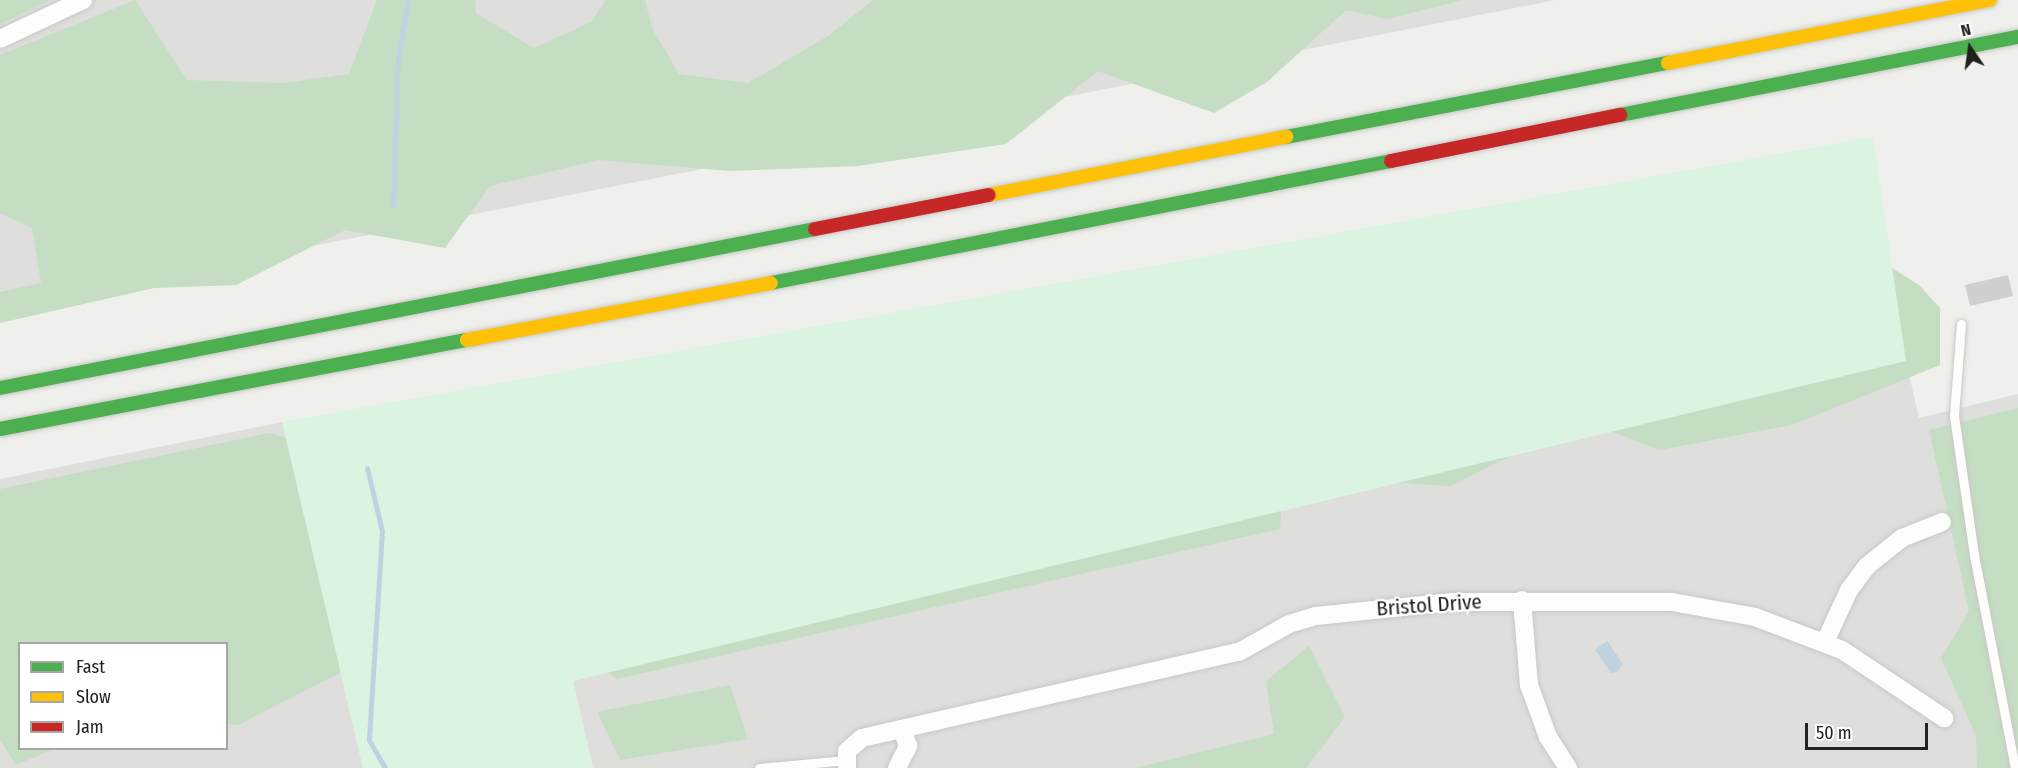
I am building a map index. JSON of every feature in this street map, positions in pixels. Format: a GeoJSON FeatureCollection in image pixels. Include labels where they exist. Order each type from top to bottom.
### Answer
{"type":"FeatureCollection","features":[{"type":"Feature","properties":{"kind":"highway"},"geometry":{"type":"LineString","coordinates":[[0,388],[1990,0]]}},
{"type":"Feature","properties":{"kind":"highway"},"geometry":{"type":"LineString","coordinates":[[0,429],[807,276],[2018,37]]}},
{"type":"Feature","properties":{"kind":"street"},"geometry":{"type":"LineString","coordinates":[[0,39],[83,0]]}},
{"type":"Feature","properties":{"kind":"street"},"geometry":{"type":"LineString","coordinates":[[1825,642],[1850,590],[1867,566],[1902,538],[1942,522]]}},
{"type":"Feature","properties":{"kind":"street","name":"Bristol Drive"},"geometry":{"type":"LineString","coordinates":[[847,764],[848,750],[862,738],[1239,652],[1289,624],[1317,616],[1452,602],[1630,599],[1705,606],[1755,617],[1825,642],[1870,665],[1944,718]]}},
{"type":"Feature","properties":{"kind":"street"},"geometry":{"type":"LineString","coordinates":[[1522,600],[1528,685],[1562,766]]}},
{"type":"Feature","properties":{"kind":"street"},"geometry":{"type":"LineString","coordinates":[[897,768],[908,746],[902,729]]}},
{"type":"Feature","properties":{"kind":"lane"},"geometry":{"type":"LineString","coordinates":[[1960,324],[1954,416],[1974,555],[2015,768]]}},
{"type":"Feature","properties":{"kind":"lane"},"geometry":{"type":"LineString","coordinates":[[759,768],[847,764]]}},
{"type":"Feature","properties":{"kind":"shaded area"},"geometry":{"type":"Polygon","coordinates":[[[0,0],[1555,0],[212,266],[0,314],[0,0]]]}},
{"type":"Feature","properties":{"kind":"shaded area"},"geometry":{"type":"Polygon","coordinates":[[[1906,361],[1919,418],[2018,394],[2018,768],[593,768],[573,681],[1906,361]]]}},
{"type":"Feature","properties":{"kind":"shaded area"},"geometry":{"type":"Polygon","coordinates":[[[282,422],[363,768],[0,768],[0,479],[282,422]]]}},
{"type":"Feature","properties":{"kind":"green space"},"geometry":{"type":"Polygon","coordinates":[[[0,0],[49,0],[0,24],[0,0]]]}},
{"type":"Feature","properties":{"kind":"green space"},"geometry":{"type":"Polygon","coordinates":[[[135,0],[187,80],[284,83],[349,74],[377,0],[475,0],[476,13],[534,48],[591,22],[606,0],[645,0],[652,28],[679,74],[748,83],[828,36],[873,0],[1463,0],[1387,19],[1346,10],[1267,82],[1214,113],[1098,71],[1006,144],[858,166],[730,171],[598,160],[490,186],[445,248],[345,230],[236,285],[154,288],[0,323],[0,292],[41,283],[32,228],[0,213],[0,55],[135,0]]]}},
{"type":"Feature","properties":{"kind":"green space"},"geometry":{"type":"Polygon","coordinates":[[[1873,137],[1906,361],[573,681],[593,768],[363,768],[282,422],[1873,137]]]}},
{"type":"Feature","properties":{"kind":"green space"},"geometry":{"type":"Polygon","coordinates":[[[1854,244],[1919,285],[1940,308],[1940,365],[1792,425],[1659,450],[1582,420],[1451,486],[1284,476],[1280,529],[617,679],[530,622],[358,664],[238,725],[228,724],[228,642],[18,642],[18,750],[52,750],[16,765],[0,740],[0,489],[269,433],[322,447],[1854,244]]]}},
{"type":"Feature","properties":{"kind":"green space"},"geometry":{"type":"Polygon","coordinates":[[[2018,408],[2018,768],[1977,768],[1976,736],[1941,658],[1969,611],[1929,430],[2018,408]]]}},
{"type":"Feature","properties":{"kind":"green space"},"geometry":{"type":"Polygon","coordinates":[[[1309,646],[1345,717],[1306,768],[1135,768],[1274,734],[1266,681],[1309,646]]]}},
{"type":"Feature","properties":{"kind":"green space"},"geometry":{"type":"Polygon","coordinates":[[[730,685],[748,739],[620,760],[597,712],[730,685]]]}},
{"type":"Feature","properties":{"kind":"water"},"geometry":{"type":"Polygon","coordinates":[[[1607,641],[1623,664],[1617,672],[1611,673],[1595,650],[1607,641]]]}},
{"type":"Feature","properties":{"kind":"building"},"geometry":{"type":"Polygon","coordinates":[[[2008,275],[2013,296],[1970,306],[1965,285],[2008,275]]]}},
{"type":"Feature","properties":{"kind":"waterway"},"geometry":{"type":"LineString","coordinates":[[393,205],[398,57],[408,0]]}},
{"type":"Feature","properties":{"kind":"waterway"},"geometry":{"type":"LineString","coordinates":[[367,468],[382,531],[369,740],[385,768]]}},
{"type":"Feature","properties":{"kind":"traffic: fast"},"geometry":{"type":"LineString","coordinates":[[1620,115],[2018,37]]}},
{"type":"Feature","properties":{"kind":"traffic: fast"},"geometry":{"type":"LineString","coordinates":[[1286,137],[1668,63]]}},
{"type":"Feature","properties":{"kind":"traffic: fast"},"geometry":{"type":"LineString","coordinates":[[771,283],[1391,161]]}},
{"type":"Feature","properties":{"kind":"traffic: fast"},"geometry":{"type":"LineString","coordinates":[[0,388],[815,229]]}},
{"type":"Feature","properties":{"kind":"traffic: fast"},"geometry":{"type":"LineString","coordinates":[[0,429],[467,340]]}},
{"type":"Feature","properties":{"kind":"traffic: slow"},"geometry":{"type":"LineString","coordinates":[[1668,63],[1990,0]]}},
{"type":"Feature","properties":{"kind":"traffic: slow"},"geometry":{"type":"LineString","coordinates":[[989,195],[1286,137]]}},
{"type":"Feature","properties":{"kind":"traffic: slow"},"geometry":{"type":"LineString","coordinates":[[467,340],[771,283]]}},
{"type":"Feature","properties":{"kind":"traffic: jam"},"geometry":{"type":"LineString","coordinates":[[1391,161],[1620,115]]}},
{"type":"Feature","properties":{"kind":"traffic: jam"},"geometry":{"type":"LineString","coordinates":[[815,229],[989,195]]}}]}
